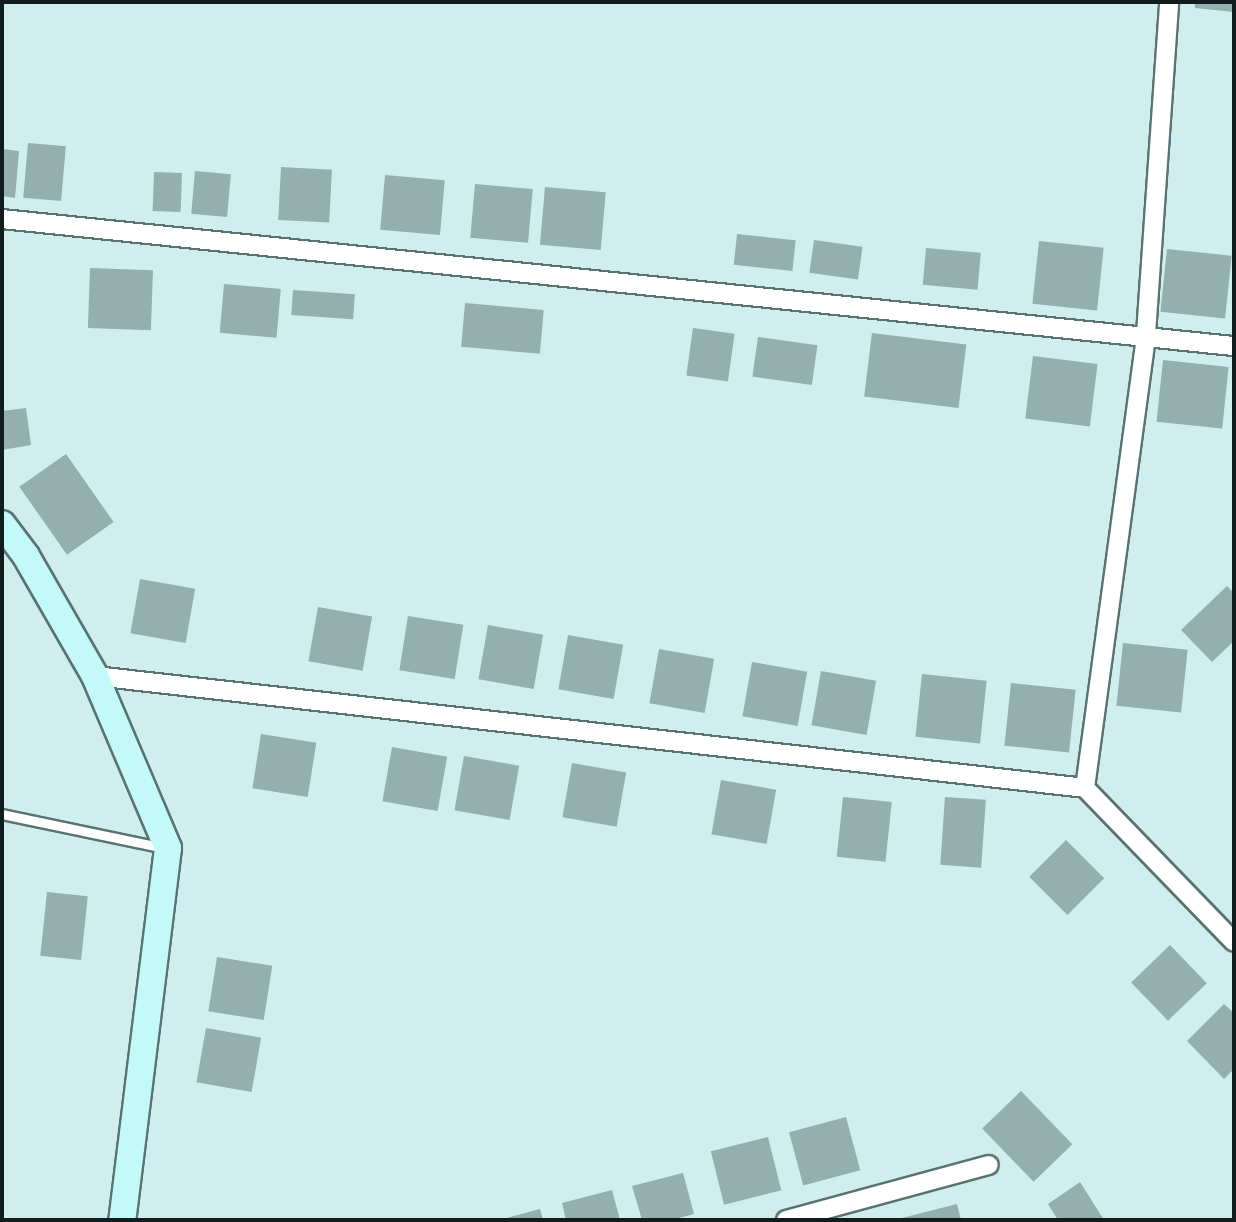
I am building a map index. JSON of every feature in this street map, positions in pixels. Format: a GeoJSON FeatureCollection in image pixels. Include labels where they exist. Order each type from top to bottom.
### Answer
{"type":"FeatureCollection","features":[{"type":"Feature","properties":{"kind":"street"},"geometry":{"type":"LineString","coordinates":[[1085,788],[1146,334],[1169,2]]}},
{"type":"Feature","properties":{"kind":"street"},"geometry":{"type":"LineString","coordinates":[[2,219],[1146,334],[1234,346]]}},
{"type":"Feature","properties":{"kind":"street"},"geometry":{"type":"LineString","coordinates":[[2,524],[26,556],[95,676],[168,848],[122,1220]]}},
{"type":"Feature","properties":{"kind":"street"},"geometry":{"type":"LineString","coordinates":[[95,676],[1085,788],[1234,942]]}},
{"type":"Feature","properties":{"kind":"street"},"geometry":{"type":"LineString","coordinates":[[786,1220],[989,1165]]}},
{"type":"Feature","properties":{"kind":"lane"},"geometry":{"type":"LineString","coordinates":[[2,814],[168,848]]}},
{"type":"Feature","properties":{"kind":"building"},"geometry":{"type":"Polygon","coordinates":[[[1195,2],[1234,2],[1234,12],[1195,8],[1195,2]]]}},
{"type":"Feature","properties":{"kind":"building"},"geometry":{"type":"Polygon","coordinates":[[[28,143],[66,146],[61,201],[23,198],[28,143]]]}},
{"type":"Feature","properties":{"kind":"building"},"geometry":{"type":"Polygon","coordinates":[[[2,149],[19,151],[15,198],[2,196],[2,149]]]}},
{"type":"Feature","properties":{"kind":"building"},"geometry":{"type":"Polygon","coordinates":[[[281,167],[332,170],[329,223],[278,220],[281,167]]]}},
{"type":"Feature","properties":{"kind":"building"},"geometry":{"type":"Polygon","coordinates":[[[195,171],[231,174],[227,217],[191,214],[195,171]]]}},
{"type":"Feature","properties":{"kind":"building"},"geometry":{"type":"Polygon","coordinates":[[[154,172],[182,173],[181,212],[153,211],[154,172]]]}},
{"type":"Feature","properties":{"kind":"building"},"geometry":{"type":"Polygon","coordinates":[[[385,175],[445,180],[440,235],[380,230],[385,175]]]}},
{"type":"Feature","properties":{"kind":"building"},"geometry":{"type":"Polygon","coordinates":[[[475,184],[533,189],[528,243],[470,238],[475,184]]]}},
{"type":"Feature","properties":{"kind":"building"},"geometry":{"type":"Polygon","coordinates":[[[545,187],[606,192],[601,250],[540,245],[545,187]]]}},
{"type":"Feature","properties":{"kind":"building"},"geometry":{"type":"Polygon","coordinates":[[[737,234],[796,240],[792,271],[734,265],[737,234]]]}},
{"type":"Feature","properties":{"kind":"building"},"geometry":{"type":"Polygon","coordinates":[[[814,240],[863,247],[858,279],[809,273],[814,240]]]}},
{"type":"Feature","properties":{"kind":"building"},"geometry":{"type":"Polygon","coordinates":[[[1039,241],[1104,248],[1097,310],[1032,304],[1039,241]]]}},
{"type":"Feature","properties":{"kind":"building"},"geometry":{"type":"Polygon","coordinates":[[[926,248],[981,253],[978,290],[923,285],[926,248]]]}},
{"type":"Feature","properties":{"kind":"building"},"geometry":{"type":"Polygon","coordinates":[[[1167,249],[1232,256],[1225,318],[1160,312],[1167,249]]]}},
{"type":"Feature","properties":{"kind":"building"},"geometry":{"type":"Polygon","coordinates":[[[90,268],[153,270],[151,330],[88,328],[90,268]]]}},
{"type":"Feature","properties":{"kind":"building"},"geometry":{"type":"Polygon","coordinates":[[[224,284],[281,289],[277,338],[220,333],[224,284]]]}},
{"type":"Feature","properties":{"kind":"building"},"geometry":{"type":"Polygon","coordinates":[[[293,290],[355,294],[353,319],[291,315],[293,290]]]}},
{"type":"Feature","properties":{"kind":"building"},"geometry":{"type":"Polygon","coordinates":[[[465,303],[544,310],[540,354],[461,347],[465,303]]]}},
{"type":"Feature","properties":{"kind":"building"},"geometry":{"type":"Polygon","coordinates":[[[693,328],[735,334],[728,381],[686,376],[693,328]]]}},
{"type":"Feature","properties":{"kind":"building"},"geometry":{"type":"Polygon","coordinates":[[[872,333],[966,345],[958,408],[864,397],[872,333]]]}},
{"type":"Feature","properties":{"kind":"building"},"geometry":{"type":"Polygon","coordinates":[[[758,337],[817,345],[812,385],[752,377],[758,337]]]}},
{"type":"Feature","properties":{"kind":"building"},"geometry":{"type":"Polygon","coordinates":[[[1033,356],[1098,364],[1090,426],[1025,419],[1033,356]]]}},
{"type":"Feature","properties":{"kind":"building"},"geometry":{"type":"Polygon","coordinates":[[[1163,360],[1229,367],[1222,429],[1157,422],[1163,360]]]}},
{"type":"Feature","properties":{"kind":"building"},"geometry":{"type":"Polygon","coordinates":[[[26,408],[31,445],[2,450],[2,411],[26,408]]]}},
{"type":"Feature","properties":{"kind":"building"},"geometry":{"type":"Polygon","coordinates":[[[66,454],[114,522],[67,555],[19,487],[66,454]]]}},
{"type":"Feature","properties":{"kind":"building"},"geometry":{"type":"Polygon","coordinates":[[[140,579],[195,589],[186,643],[130,633],[140,579]]]}},
{"type":"Feature","properties":{"kind":"building"},"geometry":{"type":"Polygon","coordinates":[[[1227,586],[1234,593],[1234,641],[1212,662],[1181,630],[1227,586]]]}},
{"type":"Feature","properties":{"kind":"building"},"geometry":{"type":"Polygon","coordinates":[[[318,607],[372,617],[363,671],[308,661],[318,607]]]}},
{"type":"Feature","properties":{"kind":"building"},"geometry":{"type":"Polygon","coordinates":[[[408,616],[463,625],[455,679],[399,670],[408,616]]]}},
{"type":"Feature","properties":{"kind":"building"},"geometry":{"type":"Polygon","coordinates":[[[488,625],[543,635],[534,689],[478,679],[488,625]]]}},
{"type":"Feature","properties":{"kind":"building"},"geometry":{"type":"Polygon","coordinates":[[[568,635],[623,645],[614,699],[558,689],[568,635]]]}},
{"type":"Feature","properties":{"kind":"building"},"geometry":{"type":"Polygon","coordinates":[[[1123,643],[1188,650],[1181,712],[1116,706],[1123,643]]]}},
{"type":"Feature","properties":{"kind":"building"},"geometry":{"type":"Polygon","coordinates":[[[659,649],[714,659],[705,713],[649,703],[659,649]]]}},
{"type":"Feature","properties":{"kind":"building"},"geometry":{"type":"Polygon","coordinates":[[[752,662],[807,672],[798,726],[742,716],[752,662]]]}},
{"type":"Feature","properties":{"kind":"building"},"geometry":{"type":"Polygon","coordinates":[[[821,671],[876,681],[867,735],[811,725],[821,671]]]}},
{"type":"Feature","properties":{"kind":"building"},"geometry":{"type":"Polygon","coordinates":[[[922,674],[987,681],[980,743],[915,737],[922,674]]]}},
{"type":"Feature","properties":{"kind":"building"},"geometry":{"type":"Polygon","coordinates":[[[1011,683],[1076,690],[1069,752],[1004,746],[1011,683]]]}},
{"type":"Feature","properties":{"kind":"building"},"geometry":{"type":"Polygon","coordinates":[[[261,734],[316,743],[308,797],[252,788],[261,734]]]}},
{"type":"Feature","properties":{"kind":"building"},"geometry":{"type":"Polygon","coordinates":[[[392,747],[447,757],[438,811],[382,801],[392,747]]]}},
{"type":"Feature","properties":{"kind":"building"},"geometry":{"type":"Polygon","coordinates":[[[464,756],[519,766],[510,820],[454,810],[464,756]]]}},
{"type":"Feature","properties":{"kind":"building"},"geometry":{"type":"Polygon","coordinates":[[[572,763],[626,773],[617,827],[562,817],[572,763]]]}},
{"type":"Feature","properties":{"kind":"building"},"geometry":{"type":"Polygon","coordinates":[[[721,780],[776,790],[767,844],[711,834],[721,780]]]}},
{"type":"Feature","properties":{"kind":"building"},"geometry":{"type":"Polygon","coordinates":[[[843,797],[892,802],[885,862],[837,857],[843,797]]]}},
{"type":"Feature","properties":{"kind":"building"},"geometry":{"type":"Polygon","coordinates":[[[945,797],[986,800],[981,868],[940,865],[945,797]]]}},
{"type":"Feature","properties":{"kind":"building"},"geometry":{"type":"Polygon","coordinates":[[[1066,840],[1104,878],[1067,915],[1029,877],[1066,840]]]}},
{"type":"Feature","properties":{"kind":"building"},"geometry":{"type":"Polygon","coordinates":[[[47,892],[88,896],[81,960],[40,956],[47,892]]]}},
{"type":"Feature","properties":{"kind":"building"},"geometry":{"type":"Polygon","coordinates":[[[1170,945],[1207,983],[1168,1021],[1131,983],[1170,945]]]}},
{"type":"Feature","properties":{"kind":"building"},"geometry":{"type":"Polygon","coordinates":[[[217,957],[272,966],[264,1020],[208,1011],[217,957]]]}},
{"type":"Feature","properties":{"kind":"building"},"geometry":{"type":"Polygon","coordinates":[[[1224,1004],[1234,1013],[1234,1069],[1224,1079],[1187,1041],[1224,1004]]]}},
{"type":"Feature","properties":{"kind":"building"},"geometry":{"type":"Polygon","coordinates":[[[206,1028],[261,1038],[252,1092],[196,1082],[206,1028]]]}},
{"type":"Feature","properties":{"kind":"building"},"geometry":{"type":"Polygon","coordinates":[[[1021,1091],[1072,1144],[1034,1182],[982,1129],[1021,1091]]]}},
{"type":"Feature","properties":{"kind":"building"},"geometry":{"type":"Polygon","coordinates":[[[846,1117],[860,1170],[803,1185],[789,1132],[846,1117]]]}},
{"type":"Feature","properties":{"kind":"building"},"geometry":{"type":"Polygon","coordinates":[[[768,1137],[781,1190],[724,1205],[711,1151],[768,1137]]]}},
{"type":"Feature","properties":{"kind":"building"},"geometry":{"type":"Polygon","coordinates":[[[683,1173],[694,1214],[672,1220],[642,1220],[632,1186],[683,1173]]]}},
{"type":"Feature","properties":{"kind":"building"},"geometry":{"type":"Polygon","coordinates":[[[1080,1182],[1104,1220],[1058,1220],[1048,1204],[1080,1182]]]}},
{"type":"Feature","properties":{"kind":"building"},"geometry":{"type":"Polygon","coordinates":[[[612,1190],[620,1220],[566,1220],[562,1203],[612,1190]]]}},
{"type":"Feature","properties":{"kind":"building"},"geometry":{"type":"Polygon","coordinates":[[[957,1204],[961,1220],[898,1219],[957,1204]]]}},
{"type":"Feature","properties":{"kind":"building"},"geometry":{"type":"Polygon","coordinates":[[[540,1209],[543,1220],[502,1220],[502,1219],[540,1209]]]}}]}
